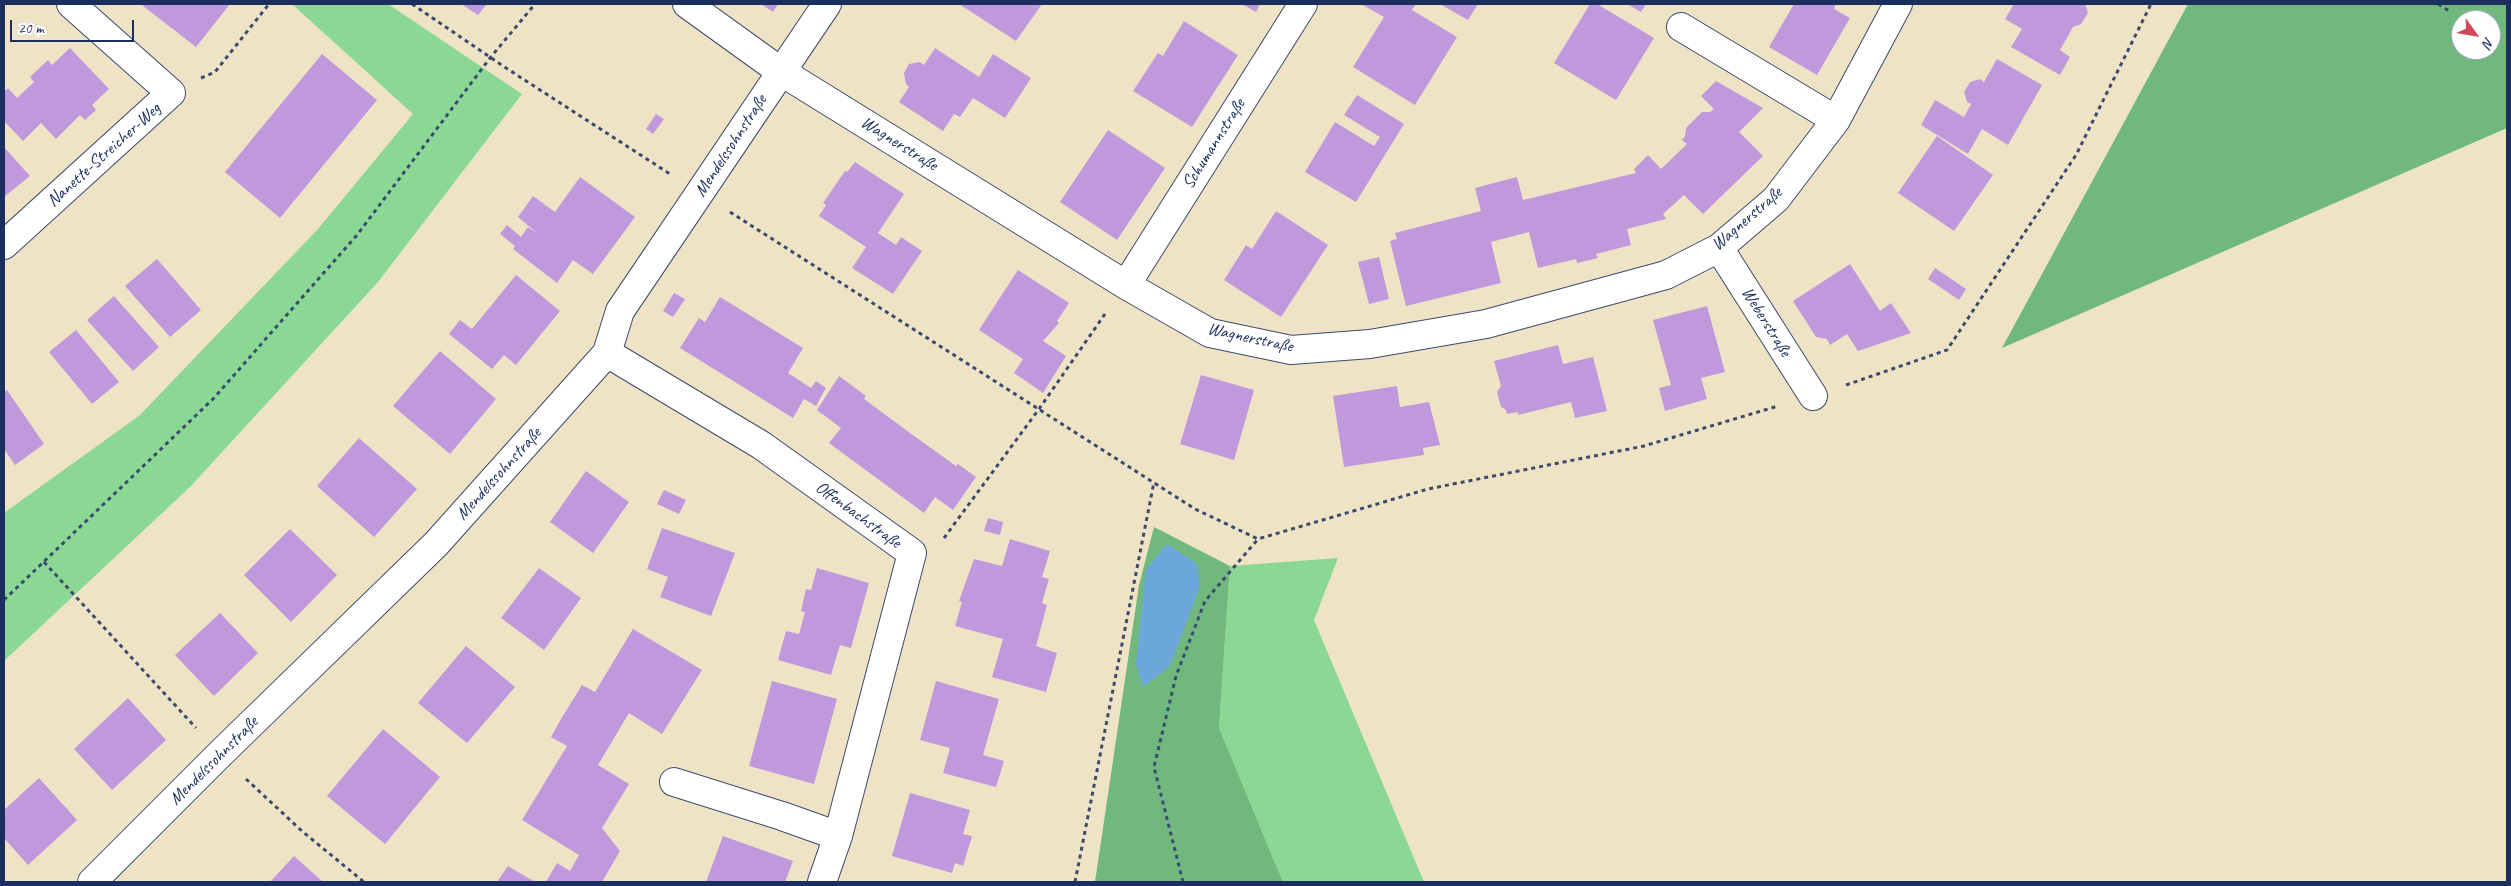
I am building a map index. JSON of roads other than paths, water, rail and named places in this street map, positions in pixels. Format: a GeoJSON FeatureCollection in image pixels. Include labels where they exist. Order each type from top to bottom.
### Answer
{"type":"FeatureCollection","features":[{"type":"Feature","properties":{"kind":"street","name":"Nanette-Streicher-Weg"},"geometry":{"type":"LineString","coordinates":[[4,246],[171,93],[71,4]]}},
{"type":"Feature","properties":{"kind":"street","name":"Wagnerstraße"},"geometry":{"type":"LineString","coordinates":[[687,4],[780,71],[1126,285],[1210,333],[1291,350],[1370,344],[1486,324],[1666,275],[1718,248],[1776,199],[1836,120],[1898,4]]}},
{"type":"Feature","properties":{"kind":"street","name":"Mendelssohnstraße"},"geometry":{"type":"LineString","coordinates":[[92,882],[220,754],[436,544],[607,353],[620,311],[780,71],[827,4]]}},
{"type":"Feature","properties":{"kind":"street","name":"Schumannstraße"},"geometry":{"type":"LineString","coordinates":[[1126,285],[1303,4]]}},
{"type":"Feature","properties":{"kind":"street"},"geometry":{"type":"LineString","coordinates":[[1681,28],[1836,120]]}},
{"type":"Feature","properties":{"kind":"street","name":"Weberstraße"},"geometry":{"type":"LineString","coordinates":[[1718,248],[1813,396]]}},
{"type":"Feature","properties":{"kind":"street","name":"Offenbachstraße"},"geometry":{"type":"LineString","coordinates":[[607,353],[761,445],[912,553],[838,836],[822,882]]}},
{"type":"Feature","properties":{"kind":"street"},"geometry":{"type":"LineString","coordinates":[[674,782],[838,836]]}},
{"type":"Feature","properties":{"kind":"water"},"geometry":{"type":"Polygon","coordinates":[[[1167,544],[1197,564],[1200,586],[1170,666],[1143,687],[1136,664],[1146,569],[1167,544]]]}}]}
